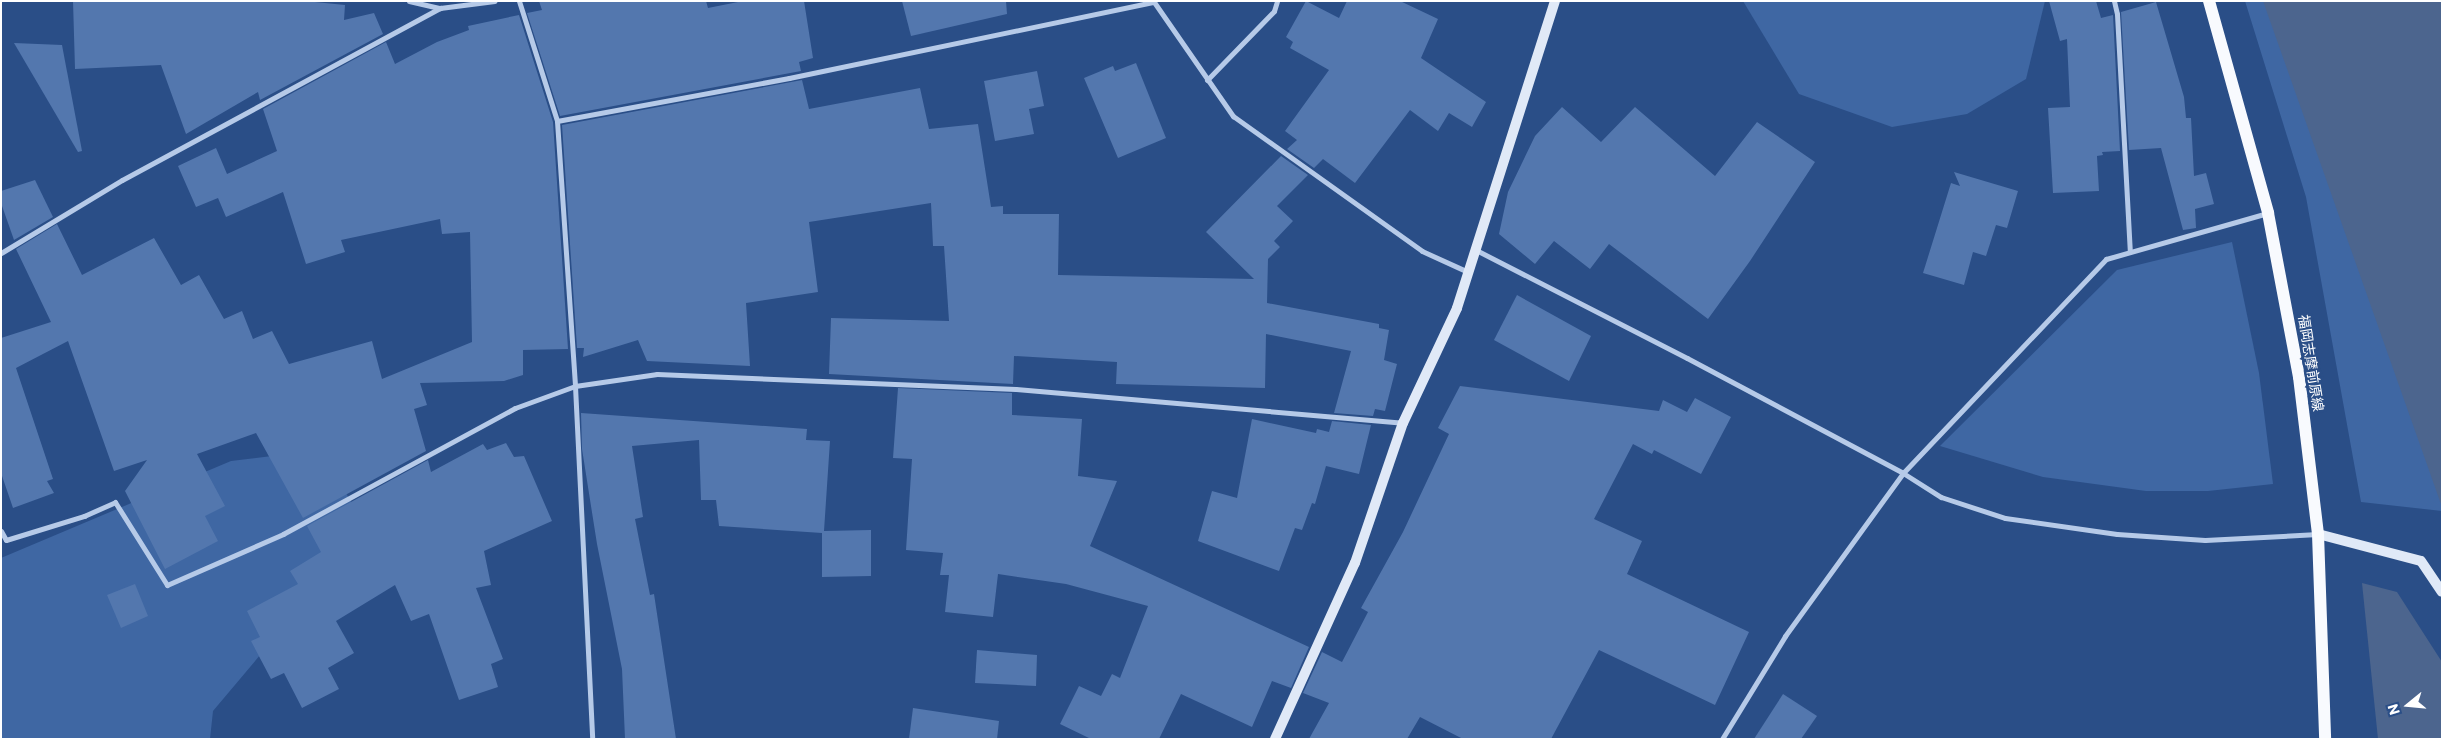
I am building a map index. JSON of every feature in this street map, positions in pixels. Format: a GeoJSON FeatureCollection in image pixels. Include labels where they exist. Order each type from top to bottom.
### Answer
{"type":"FeatureCollection","features":[{"type":"Feature","properties":{"kind":"main road","name":"福岡志摩前原線"},"geometry":{"type":"LineString","coordinates":[[2209,1],[2268,213],[2299,377],[2318,534],[2325,739]]}},
{"type":"Feature","properties":{"kind":"street"},"geometry":{"type":"LineString","coordinates":[[409,1],[440,8],[495,1]]}},
{"type":"Feature","properties":{"kind":"street"},"geometry":{"type":"LineString","coordinates":[[518,1],[557,122],[575,386],[592,739]]}},
{"type":"Feature","properties":{"kind":"street"},"geometry":{"type":"LineString","coordinates":[[1207,80],[1274,11],[1277,1]]}},
{"type":"Feature","properties":{"kind":"street"},"geometry":{"type":"LineString","coordinates":[[1275,739],[1355,563],[1402,423],[1457,308],[1474,249],[1555,1]]}},
{"type":"Feature","properties":{"kind":"street"},"geometry":{"type":"LineString","coordinates":[[2114,1],[2117,14],[2130,252]]}},
{"type":"Feature","properties":{"kind":"street"},"geometry":{"type":"LineString","coordinates":[[557,122],[789,78],[1154,2],[1233,116],[1422,251],[1468,272]]}},
{"type":"Feature","properties":{"kind":"street"},"geometry":{"type":"LineString","coordinates":[[1,252],[122,180],[440,8]]}},
{"type":"Feature","properties":{"kind":"street"},"geometry":{"type":"LineString","coordinates":[[1722,739],[1785,636],[1903,473],[2106,259],[2268,213]]}},
{"type":"Feature","properties":{"kind":"street"},"geometry":{"type":"LineString","coordinates":[[1474,249],[1903,473],[1941,498],[2005,518],[2117,534],[2205,540],[2318,534],[2421,561],[2442,592]]}},
{"type":"Feature","properties":{"kind":"street"},"geometry":{"type":"LineString","coordinates":[[1,531],[6,540],[84,516],[115,502],[167,585],[283,534],[514,408],[575,386],[658,374],[1006,388],[1402,423]]}},
{"type":"Feature","properties":{"kind":"shaded area"},"geometry":{"type":"Polygon","coordinates":[[[1743,1],[2045,1],[2026,79],[1967,114],[1892,127],[1799,94],[1743,1]]]}},
{"type":"Feature","properties":{"kind":"shaded area"},"geometry":{"type":"Polygon","coordinates":[[[2245,1],[2442,1],[2442,511],[2361,502],[2306,197],[2245,1]]]}},
{"type":"Feature","properties":{"kind":"shaded area"},"geometry":{"type":"Polygon","coordinates":[[[2263,1],[2442,1],[2442,507],[2263,1]]]}},
{"type":"Feature","properties":{"kind":"shaded area"},"geometry":{"type":"Polygon","coordinates":[[[2232,242],[2259,373],[2273,484],[2208,491],[2146,491],[2043,477],[1940,446],[2117,270],[2232,242]]]}},
{"type":"Feature","properties":{"kind":"shaded area"},"geometry":{"type":"Polygon","coordinates":[[[320,450],[367,528],[213,711],[210,739],[1,739],[1,558],[231,461],[320,450]]]}},
{"type":"Feature","properties":{"kind":"shaded area"},"geometry":{"type":"Polygon","coordinates":[[[2362,583],[2397,592],[2442,662],[2442,739],[2378,739],[2362,583]]]}},
{"type":"Feature","properties":{"kind":"building"},"geometry":{"type":"Polygon","coordinates":[[[73,1],[305,1],[345,5],[344,20],[374,13],[383,34],[260,100],[258,92],[186,134],[161,65],[75,69],[73,1]]]}},
{"type":"Feature","properties":{"kind":"building"},"geometry":{"type":"Polygon","coordinates":[[[539,1],[706,1],[708,8],[743,1],[804,1],[813,58],[799,62],[801,71],[560,116],[527,13],[542,10],[539,1]]]}},
{"type":"Feature","properties":{"kind":"building"},"geometry":{"type":"Polygon","coordinates":[[[902,1],[1006,1],[1007,14],[911,36],[902,1]]]}},
{"type":"Feature","properties":{"kind":"building"},"geometry":{"type":"Polygon","coordinates":[[[1306,1],[1339,18],[1347,1],[1400,1],[1438,19],[1421,58],[1486,102],[1472,127],[1449,113],[1438,131],[1410,110],[1355,183],[1323,159],[1314,168],[1287,149],[1297,140],[1285,131],[1329,70],[1290,48],[1293,42],[1286,37],[1306,1]]]}},
{"type":"Feature","properties":{"kind":"building"},"geometry":{"type":"Polygon","coordinates":[[[2049,1],[2096,1],[2101,18],[2113,15],[2120,151],[2102,152],[2103,155],[2097,156],[2099,191],[2053,193],[2048,108],[2070,107],[2067,39],[2060,41],[2049,1]]]}},
{"type":"Feature","properties":{"kind":"building"},"geometry":{"type":"Polygon","coordinates":[[[2156,2],[2184,97],[2186,118],[2191,118],[2194,176],[2206,173],[2214,204],[2195,209],[2196,228],[2183,230],[2161,148],[2129,150],[2121,12],[2156,2]]]}},
{"type":"Feature","properties":{"kind":"building"},"geometry":{"type":"Polygon","coordinates":[[[519,15],[553,122],[568,349],[523,350],[523,375],[504,381],[420,383],[427,405],[414,409],[426,451],[303,518],[256,433],[197,454],[225,506],[205,516],[218,541],[165,569],[125,491],[147,460],[114,471],[68,341],[16,368],[53,479],[47,481],[54,493],[13,508],[1,473],[1,338],[51,322],[16,249],[57,224],[82,275],[154,238],[181,285],[199,275],[224,319],[242,311],[253,339],[272,331],[289,364],[372,341],[382,379],[472,342],[470,232],[442,234],[440,219],[341,240],[345,252],[306,264],[283,192],[226,217],[218,198],[196,207],[178,166],[216,148],[227,174],[277,151],[263,109],[386,42],[395,64],[437,42],[469,30],[468,26],[519,15]]]}},
{"type":"Feature","properties":{"kind":"building"},"geometry":{"type":"Polygon","coordinates":[[[14,43],[62,45],[82,151],[78,152],[14,43]]]}},
{"type":"Feature","properties":{"kind":"building"},"geometry":{"type":"Polygon","coordinates":[[[1136,63],[1166,138],[1118,158],[1084,78],[1113,66],[1115,71],[1136,63]]]}},
{"type":"Feature","properties":{"kind":"building"},"geometry":{"type":"Polygon","coordinates":[[[1037,71],[1044,106],[1029,109],[1034,134],[995,141],[984,81],[1037,71]]]}},
{"type":"Feature","properties":{"kind":"building"},"geometry":{"type":"Polygon","coordinates":[[[802,80],[809,109],[920,88],[929,129],[978,124],[991,207],[1003,206],[1003,214],[1059,214],[1058,275],[1254,279],[1206,232],[1281,156],[1308,175],[1277,206],[1293,221],[1274,241],[1280,247],[1268,259],[1267,303],[1379,324],[1379,328],[1389,330],[1384,360],[1397,364],[1385,411],[1375,409],[1373,416],[1334,413],[1351,351],[1266,334],[1265,388],[1116,384],[1117,362],[1014,356],[1013,384],[829,374],[831,318],[949,321],[944,246],[933,246],[931,203],[809,222],[818,292],[746,303],[750,366],[647,361],[638,340],[583,357],[584,348],[577,348],[562,125],[802,80]]]}},
{"type":"Feature","properties":{"kind":"building"},"geometry":{"type":"Polygon","coordinates":[[[1562,107],[1601,142],[1635,107],[1715,176],[1757,122],[1815,162],[1750,261],[1708,319],[1609,244],[1590,269],[1554,241],[1535,264],[1499,234],[1508,192],[1535,136],[1562,107]]]}},
{"type":"Feature","properties":{"kind":"building"},"geometry":{"type":"Polygon","coordinates":[[[1954,172],[2018,191],[2007,228],[1996,225],[1986,256],[1973,252],[1964,285],[1923,273],[1951,183],[1960,186],[1954,172]]]}},
{"type":"Feature","properties":{"kind":"building"},"geometry":{"type":"Polygon","coordinates":[[[35,180],[53,217],[14,240],[1,203],[1,191],[35,180]]]}},
{"type":"Feature","properties":{"kind":"building"},"geometry":{"type":"Polygon","coordinates":[[[1517,295],[1591,336],[1569,381],[1494,340],[1517,295]]]}},
{"type":"Feature","properties":{"kind":"building"},"geometry":{"type":"Polygon","coordinates":[[[1460,386],[1659,411],[1663,400],[1687,412],[1695,398],[1731,417],[1701,474],[1654,450],[1652,454],[1633,444],[1594,519],[1642,541],[1627,574],[1749,632],[1715,705],[1599,650],[1551,739],[1463,739],[1420,717],[1407,739],[1309,739],[1329,703],[1303,693],[1322,652],[1342,662],[1368,612],[1361,608],[1403,532],[1449,434],[1438,428],[1460,386]]]}},
{"type":"Feature","properties":{"kind":"building"},"geometry":{"type":"Polygon","coordinates":[[[898,388],[1012,393],[1012,415],[1082,419],[1078,476],[1117,481],[1090,546],[1309,647],[1291,688],[1272,681],[1252,727],[1181,694],[1159,739],[1091,739],[1060,724],[1079,686],[1101,696],[1112,674],[1120,678],[1148,606],[1066,584],[998,574],[993,617],[945,612],[949,575],[940,575],[943,553],[906,550],[912,459],[893,458],[898,388]]]}},
{"type":"Feature","properties":{"kind":"building"},"geometry":{"type":"Polygon","coordinates":[[[581,413],[807,429],[806,440],[830,441],[824,531],[871,530],[871,576],[822,577],[822,533],[719,526],[716,500],[701,500],[699,440],[632,446],[643,517],[635,519],[650,595],[654,594],[676,739],[625,739],[622,669],[597,544],[582,449],[581,413]]]}},
{"type":"Feature","properties":{"kind":"building"},"geometry":{"type":"Polygon","coordinates":[[[1252,419],[1316,433],[1317,429],[1329,432],[1332,421],[1371,425],[1359,474],[1326,466],[1315,504],[1312,503],[1302,530],[1295,528],[1279,571],[1198,541],[1212,491],[1237,498],[1252,419]]]}},
{"type":"Feature","properties":{"kind":"building"},"geometry":{"type":"Polygon","coordinates":[[[506,443],[514,457],[524,456],[552,521],[484,551],[491,585],[476,588],[503,659],[491,664],[498,687],[459,700],[429,614],[411,621],[395,585],[336,621],[354,653],[328,668],[339,689],[302,708],[284,673],[271,679],[251,641],[260,637],[247,611],[298,584],[290,571],[321,552],[307,526],[428,460],[431,472],[483,444],[487,450],[506,443]]]}},
{"type":"Feature","properties":{"kind":"building"},"geometry":{"type":"Polygon","coordinates":[[[135,584],[148,616],[121,628],[107,595],[135,584]]]}},
{"type":"Feature","properties":{"kind":"building"},"geometry":{"type":"Polygon","coordinates":[[[977,650],[1037,655],[1036,686],[975,683],[977,650]]]}},
{"type":"Feature","properties":{"kind":"building"},"geometry":{"type":"Polygon","coordinates":[[[1783,694],[1817,716],[1801,739],[1754,739],[1783,694]]]}},
{"type":"Feature","properties":{"kind":"building"},"geometry":{"type":"Polygon","coordinates":[[[913,708],[999,721],[997,739],[909,739],[913,708]]]}}]}
